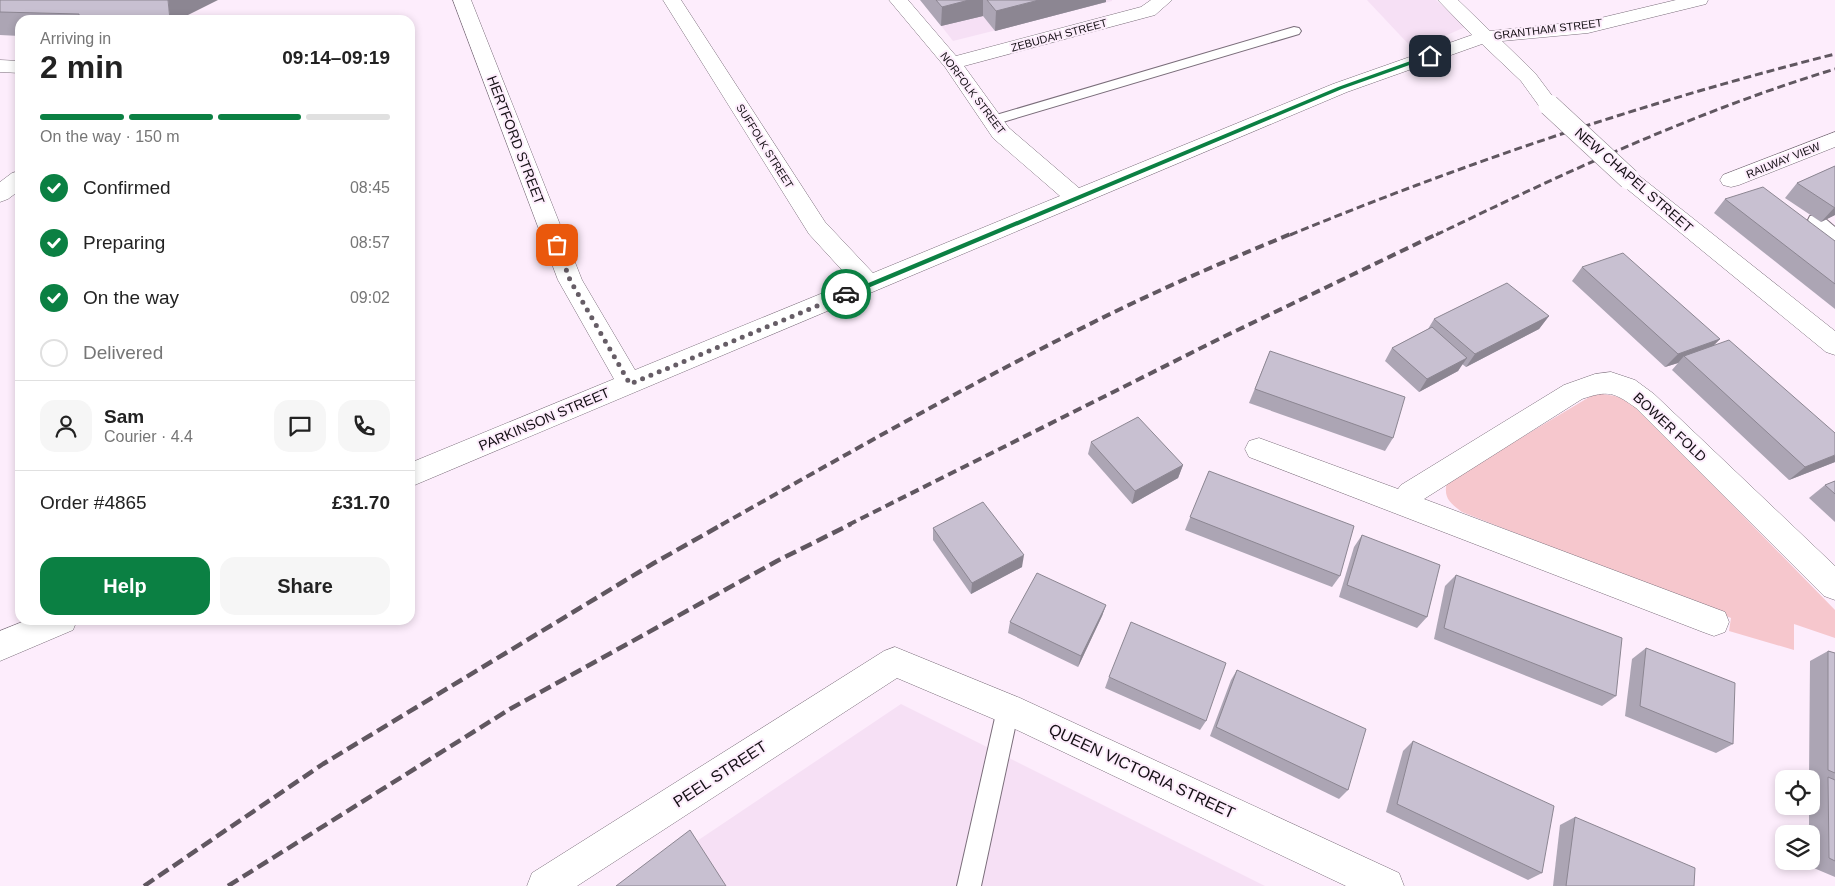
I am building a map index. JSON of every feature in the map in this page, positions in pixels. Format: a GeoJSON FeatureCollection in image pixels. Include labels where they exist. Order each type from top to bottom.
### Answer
{"type":"FeatureCollection","features":[{"type":"Feature","properties":{"kind":"street","name":"HERTFORD STREET"},"geometry":{"type":"LineString","coordinates":[[462,0],[570,280],[630,384]]}},
{"type":"Feature","properties":{"kind":"street","name":"SUFFOLK STREET"},"geometry":{"type":"LineString","coordinates":[[672,0],[817,228],[869,284]]}},
{"type":"Feature","properties":{"kind":"street","name":"NORFOLK STREET"},"geometry":{"type":"LineString","coordinates":[[898,0],[952,62],[1001,133],[1077,198]]}},
{"type":"Feature","properties":{"kind":"street","name":"ZEBUDAH STREET"},"geometry":{"type":"LineString","coordinates":[[952,62],[1148,11],[1163,0]]}},
{"type":"Feature","properties":{"kind":"street","name":"NEW CHAPEL STREET"},"geometry":{"type":"LineString","coordinates":[[1447,0],[1528,77],[1550,104],[1629,179],[1835,345]]}},
{"type":"Feature","properties":{"kind":"street","name":"GRANTHAM STREET"},"geometry":{"type":"LineString","coordinates":[[1484,37],[1588,27],[1699,0]]}},
{"type":"Feature","properties":{"kind":"street","name":"PARKINSON STREET"},"geometry":{"type":"LineString","coordinates":[[415,473],[1340,88],[1484,37]]}},
{"type":"Feature","properties":{"kind":"street"},"geometry":{"type":"LineString","coordinates":[[0,66],[15,67]]}},
{"type":"Feature","properties":{"kind":"street","name":"RAILWAY VIEW"},"geometry":{"type":"LineString","coordinates":[[1731,180],[1835,139]]}},
{"type":"Feature","properties":{"kind":"street"},"geometry":{"type":"LineString","coordinates":[[0,194],[15,182]]}},
{"type":"Feature","properties":{"kind":"street","name":"BOWER FOLD"},"geometry":{"type":"LineString","coordinates":[[1404,504],[1410,492],[1573,392],[1601,382],[1624,385],[1645,400],[1835,586]]}},
{"type":"Feature","properties":{"kind":"street"},"geometry":{"type":"LineString","coordinates":[[1259,449],[1714,622]]}},
{"type":"Feature","properties":{"kind":"street"},"geometry":{"type":"LineString","coordinates":[[0,646],[50,625]]}},
{"type":"Feature","properties":{"kind":"street","name":"QUEEN VICTORIA STREET"},"geometry":{"type":"LineString","coordinates":[[895,662],[1008,709],[1386,886]]}},
{"type":"Feature","properties":{"kind":"street","name":"PEEL STREET"},"geometry":{"type":"LineString","coordinates":[[545,886],[895,662]]}},
{"type":"Feature","properties":{"kind":"lane"},"geometry":{"type":"LineString","coordinates":[[991,121],[1294,30]]}},
{"type":"Feature","properties":{"kind":"lane"},"geometry":{"type":"LineString","coordinates":[[1816,220],[1835,235]]}},
{"type":"Feature","properties":{"kind":"lane"},"geometry":{"type":"LineString","coordinates":[[969,886],[1008,709]]}},
{"type":"Feature","properties":{"kind":"shaded area"},"geometry":{"type":"Polygon","coordinates":[[[921,0],[1112,0],[1112,1],[953,41],[921,0]]]}},
{"type":"Feature","properties":{"kind":"shaded area"},"geometry":{"type":"Polygon","coordinates":[[[1367,0],[1436,0],[1465,27],[1414,50],[1367,0]]]}},
{"type":"Feature","properties":{"kind":"shaded area"},"geometry":{"type":"Polygon","coordinates":[[[1596,393],[1615,396],[1632,402],[1835,610],[1835,638],[1794,624],[1794,650],[1729,631],[1731,618],[1462,512],[1449,500],[1446,492],[1447,482],[1596,393]]]}},
{"type":"Feature","properties":{"kind":"shaded area"},"geometry":{"type":"Polygon","coordinates":[[[901,704],[1265,886],[638,886],[697,841],[901,704]]]}},
{"type":"Feature","properties":{"kind":"building"},"geometry":{"type":"Polygon","coordinates":[[[0,0],[168,0],[170,15],[79,15],[0,12],[0,0]]]}},
{"type":"Feature","properties":{"kind":"building"},"geometry":{"type":"Polygon","coordinates":[[[936,0],[969,0],[942,7],[936,0]]]}},
{"type":"Feature","properties":{"kind":"building"},"geometry":{"type":"Polygon","coordinates":[[[987,0],[1039,0],[996,11],[987,0]]]}},
{"type":"Feature","properties":{"kind":"building"},"geometry":{"type":"Polygon","coordinates":[[[1835,166],[1835,208],[1797,183],[1835,166]]]}},
{"type":"Feature","properties":{"kind":"building"},"geometry":{"type":"Polygon","coordinates":[[[1763,187],[1835,241],[1835,284],[1725,199],[1763,187]]]}},
{"type":"Feature","properties":{"kind":"building"},"geometry":{"type":"Polygon","coordinates":[[[1623,253],[1720,339],[1678,354],[1582,267],[1623,253]]]}},
{"type":"Feature","properties":{"kind":"building"},"geometry":{"type":"Polygon","coordinates":[[[1507,283],[1549,316],[1475,354],[1434,319],[1507,283]]]}},
{"type":"Feature","properties":{"kind":"building"},"geometry":{"type":"Polygon","coordinates":[[[1432,327],[1467,358],[1427,379],[1392,348],[1432,327]]]}},
{"type":"Feature","properties":{"kind":"building"},"geometry":{"type":"Polygon","coordinates":[[[1729,340],[1835,433],[1835,455],[1805,467],[1684,356],[1729,340]]]}},
{"type":"Feature","properties":{"kind":"building"},"geometry":{"type":"Polygon","coordinates":[[[1270,351],[1405,397],[1393,438],[1255,389],[1270,351]]]}},
{"type":"Feature","properties":{"kind":"building"},"geometry":{"type":"Polygon","coordinates":[[[1138,417],[1183,465],[1135,491],[1091,442],[1138,417]]]}},
{"type":"Feature","properties":{"kind":"building"},"geometry":{"type":"Polygon","coordinates":[[[1209,471],[1354,526],[1340,576],[1190,517],[1209,471]]]}},
{"type":"Feature","properties":{"kind":"building"},"geometry":{"type":"Polygon","coordinates":[[[1835,481],[1835,494],[1825,485],[1835,481]]]}},
{"type":"Feature","properties":{"kind":"building"},"geometry":{"type":"Polygon","coordinates":[[[983,502],[1024,555],[972,583],[933,528],[983,502]]]}},
{"type":"Feature","properties":{"kind":"building"},"geometry":{"type":"Polygon","coordinates":[[[1362,535],[1440,565],[1427,617],[1347,585],[1362,535]]]}},
{"type":"Feature","properties":{"kind":"building"},"geometry":{"type":"Polygon","coordinates":[[[1037,573],[1106,605],[1081,656],[1010,622],[1037,573]]]}},
{"type":"Feature","properties":{"kind":"building"},"geometry":{"type":"Polygon","coordinates":[[[1456,575],[1622,638],[1616,696],[1444,628],[1456,575]]]}},
{"type":"Feature","properties":{"kind":"building"},"geometry":{"type":"Polygon","coordinates":[[[1131,622],[1226,663],[1206,721],[1109,677],[1131,622]]]}},
{"type":"Feature","properties":{"kind":"building"},"geometry":{"type":"Polygon","coordinates":[[[1646,648],[1735,683],[1733,744],[1640,706],[1646,648]]]}},
{"type":"Feature","properties":{"kind":"building"},"geometry":{"type":"Polygon","coordinates":[[[1828,651],[1835,653],[1835,773],[1828,770],[1828,651]]]}},
{"type":"Feature","properties":{"kind":"building"},"geometry":{"type":"Polygon","coordinates":[[[1237,670],[1366,729],[1348,790],[1216,727],[1237,670]]]}},
{"type":"Feature","properties":{"kind":"building"},"geometry":{"type":"Polygon","coordinates":[[[1413,741],[1554,806],[1542,873],[1397,804],[1413,741]]]}},
{"type":"Feature","properties":{"kind":"building"},"geometry":{"type":"Polygon","coordinates":[[[1828,777],[1835,780],[1835,861],[1829,858],[1828,777]]]}},
{"type":"Feature","properties":{"kind":"building"},"geometry":{"type":"Polygon","coordinates":[[[1575,817],[1695,868],[1694,886],[1566,886],[1575,817]]]}},
{"type":"Feature","properties":{"kind":"building"},"geometry":{"type":"Polygon","coordinates":[[[690,830],[726,886],[616,886],[690,830]]]}},
{"type":"Feature","properties":{"kind":"railway"},"geometry":{"type":"LineString","coordinates":[[1290,235],[1491,158],[1559,135],[1696,92],[1835,54]]}},
{"type":"Feature","properties":{"kind":"railway"},"geometry":{"type":"LineString","coordinates":[[1436,235],[1534,188],[1682,123],[1835,69]]}},
{"type":"Feature","properties":{"kind":"railway"},"geometry":{"type":"LineString","coordinates":[[721,525],[902,423],[1111,313],[1214,266],[1293,233]]}},
{"type":"Feature","properties":{"kind":"railway"},"geometry":{"type":"LineString","coordinates":[[848,525],[1221,338],[1439,233]]}},
{"type":"Feature","properties":{"kind":"railway"},"geometry":{"type":"LineString","coordinates":[[144,886],[323,764],[654,563],[723,524]]}},
{"type":"Feature","properties":{"kind":"railway"},"geometry":{"type":"LineString","coordinates":[[228,886],[510,709],[777,561],[851,524]]}},
{"type":"Feature","properties":{"kind":"way so far"},"geometry":{"type":"LineString","coordinates":[[557,245],[570,280],[630,384],[846,294]]}},
{"type":"Feature","properties":{"kind":"route"},"geometry":{"type":"LineString","coordinates":[[846,294],[1340,88],[1430,56]]}}]}
